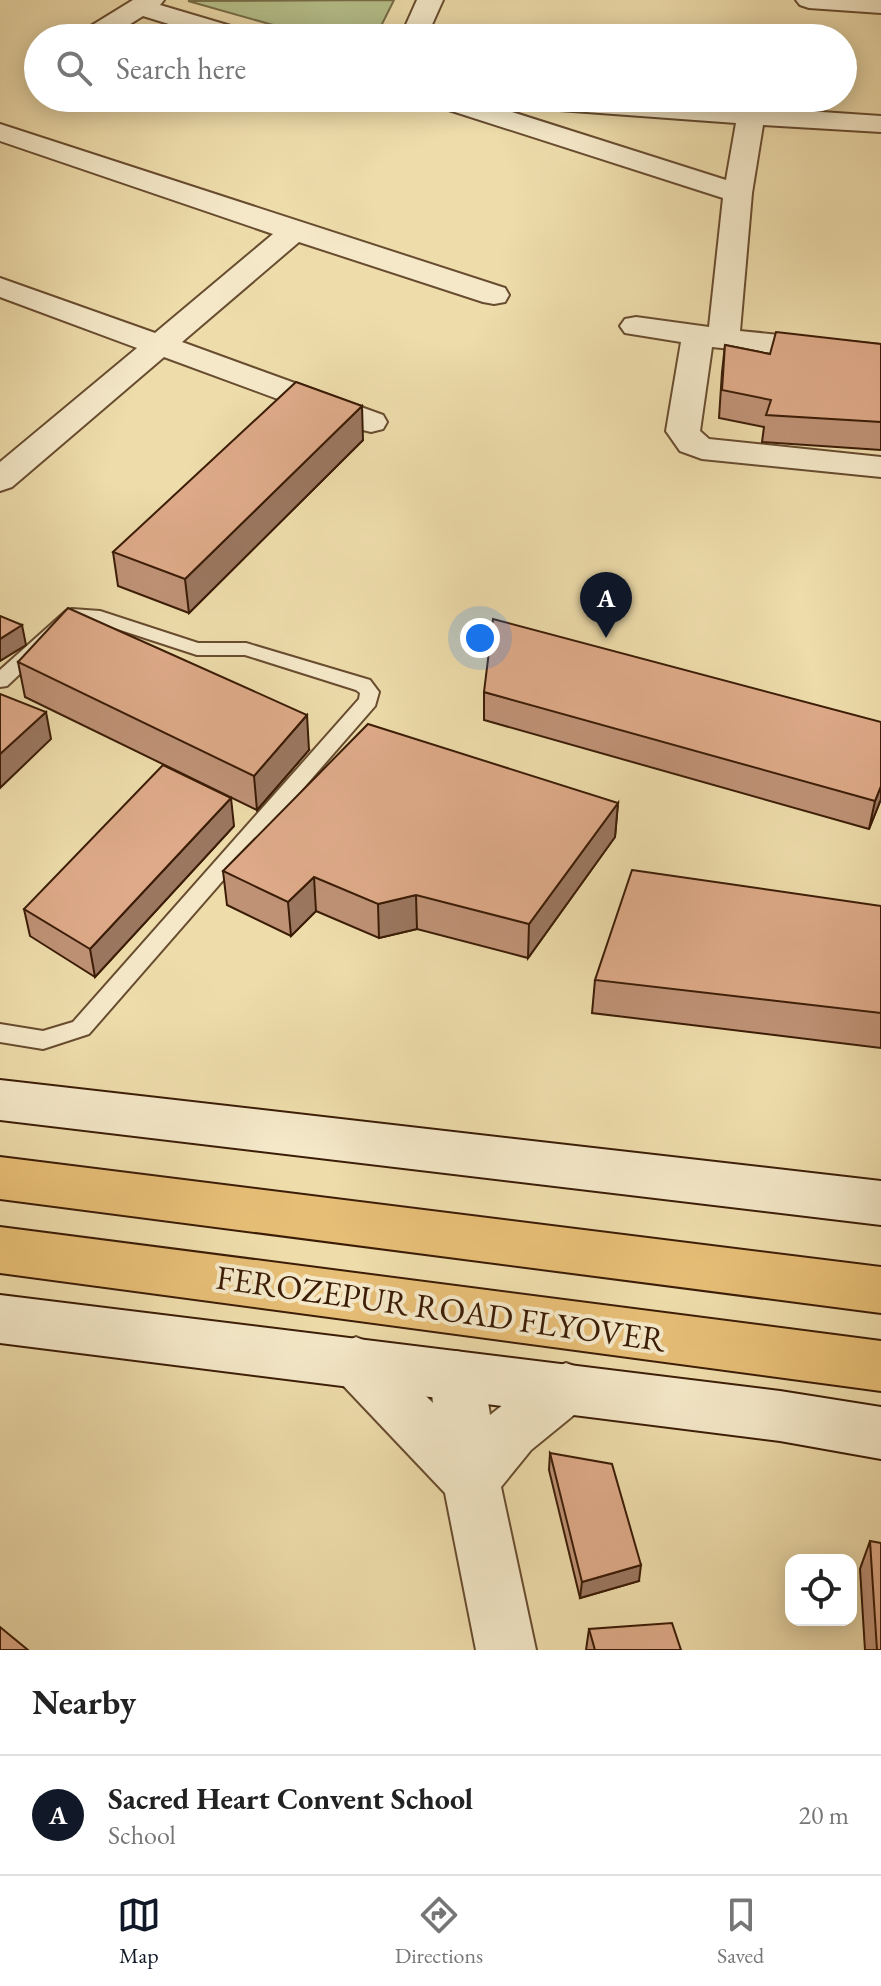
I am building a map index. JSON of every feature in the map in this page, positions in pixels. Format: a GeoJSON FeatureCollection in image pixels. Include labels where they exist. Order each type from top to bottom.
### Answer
{"type":"FeatureCollection","features":[{"type":"Feature","properties":{"kind":"highway"},"geometry":{"type":"LineString","coordinates":[[0,1178],[881,1290]]}},
{"type":"Feature","properties":{"kind":"highway","name":"FEROZEPUR ROAD FLYOVER"},"geometry":{"type":"LineString","coordinates":[[0,1250],[881,1366]]}},
{"type":"Feature","properties":{"kind":"main road"},"geometry":{"type":"LineString","coordinates":[[0,1100],[881,1203]]}},
{"type":"Feature","properties":{"kind":"main road"},"geometry":{"type":"LineString","coordinates":[[0,1319],[566,1388],[780,1416],[881,1433]]}},
{"type":"Feature","properties":{"kind":"main road"},"geometry":{"type":"LineString","coordinates":[[356,1362],[471,1480]]}},
{"type":"Feature","properties":{"kind":"main road"},"geometry":{"type":"LineString","coordinates":[[457,1376],[471,1480],[506,1650]]}},
{"type":"Feature","properties":{"kind":"main road"},"geometry":{"type":"LineString","coordinates":[[471,1480],[511,1432],[566,1388]]}},
{"type":"Feature","properties":{"kind":"street"},"geometry":{"type":"LineString","coordinates":[[419,24],[430,0]]}},
{"type":"Feature","properties":{"kind":"street"},"geometry":{"type":"LineString","coordinates":[[809,0],[881,5]]}},
{"type":"Feature","properties":{"kind":"street"},"geometry":{"type":"LineString","coordinates":[[113,24],[145,4],[202,24]]}},
{"type":"Feature","properties":{"kind":"street"},"geometry":{"type":"LineString","coordinates":[[484,112],[738,193]]}},
{"type":"Feature","properties":{"kind":"street"},"geometry":{"type":"LineString","coordinates":[[696,112],[881,124]]}},
{"type":"Feature","properties":{"kind":"street"},"geometry":{"type":"LineString","coordinates":[[751,116],[711,337],[683,431],[692,444],[702,449],[881,467]]}},
{"type":"Feature","properties":{"kind":"street"},"geometry":{"type":"LineString","coordinates":[[0,132],[494,295]]}},
{"type":"Feature","properties":{"kind":"street"},"geometry":{"type":"LineString","coordinates":[[0,480],[294,231]]}},
{"type":"Feature","properties":{"kind":"street"},"geometry":{"type":"LineString","coordinates":[[0,287],[371,422]]}},
{"type":"Feature","properties":{"kind":"street"},"geometry":{"type":"LineString","coordinates":[[636,326],[881,355]]}},
{"type":"Feature","properties":{"kind":"lane"},"geometry":{"type":"LineString","coordinates":[[0,681],[72,615],[87,614],[197,649],[246,649],[363,685],[370,692],[368,701],[81,1028],[43,1040],[0,1033]]}},
{"type":"Feature","properties":{"kind":"green space"},"geometry":{"type":"Polygon","coordinates":[[[394,0],[382,24],[269,24],[188,1],[394,0]]]}},
{"type":"Feature","properties":{"kind":"building"},"geometry":{"type":"Polygon","coordinates":[[[776,332],[881,344],[881,422],[766,415],[771,400],[722,390],[725,345],[770,354],[776,332]]]}},
{"type":"Feature","properties":{"kind":"building"},"geometry":{"type":"Polygon","coordinates":[[[296,382],[362,406],[185,579],[113,552],[296,382]]]}},
{"type":"Feature","properties":{"kind":"building"},"geometry":{"type":"Polygon","coordinates":[[[68,608],[307,715],[254,776],[18,662],[68,608]]]}},
{"type":"Feature","properties":{"kind":"building"},"geometry":{"type":"Polygon","coordinates":[[[0,616],[22,625],[0,639],[0,616]]]}},
{"type":"Feature","properties":{"kind":"building"},"geometry":{"type":"Polygon","coordinates":[[[493,619],[881,722],[881,786],[875,801],[484,692],[493,619]]]}},
{"type":"Feature","properties":{"kind":"building"},"geometry":{"type":"Polygon","coordinates":[[[0,694],[46,712],[0,754],[0,694]]]}},
{"type":"Feature","properties":{"kind":"building"},"geometry":{"type":"Polygon","coordinates":[[[368,724],[618,803],[529,924],[416,895],[378,904],[314,877],[288,902],[223,871],[368,724]]]}},
{"type":"Feature","properties":{"kind":"building"},"geometry":{"type":"Polygon","coordinates":[[[163,765],[231,798],[90,949],[24,909],[163,765]]]}},
{"type":"Feature","properties":{"kind":"building"},"geometry":{"type":"Polygon","coordinates":[[[632,870],[881,906],[881,1013],[595,980],[632,870]]]}},
{"type":"Feature","properties":{"kind":"building"},"geometry":{"type":"Polygon","coordinates":[[[550,1453],[612,1464],[641,1565],[582,1582],[550,1453]]]}},
{"type":"Feature","properties":{"kind":"building"},"geometry":{"type":"Polygon","coordinates":[[[870,1541],[881,1543],[881,1650],[877,1650],[870,1541]]]}},
{"type":"Feature","properties":{"kind":"building"},"geometry":{"type":"Polygon","coordinates":[[[672,1623],[681,1650],[595,1650],[589,1629],[672,1623]]]}},
{"type":"Feature","properties":{"kind":"building"},"geometry":{"type":"Polygon","coordinates":[[[0,1627],[28,1650],[0,1650],[0,1627]]]}},
{"type":"Feature","properties":{"kind":"place","name":"Sacred Heart Convent School"},"geometry":{"type":"Point","coordinates":[606,638]}}]}
